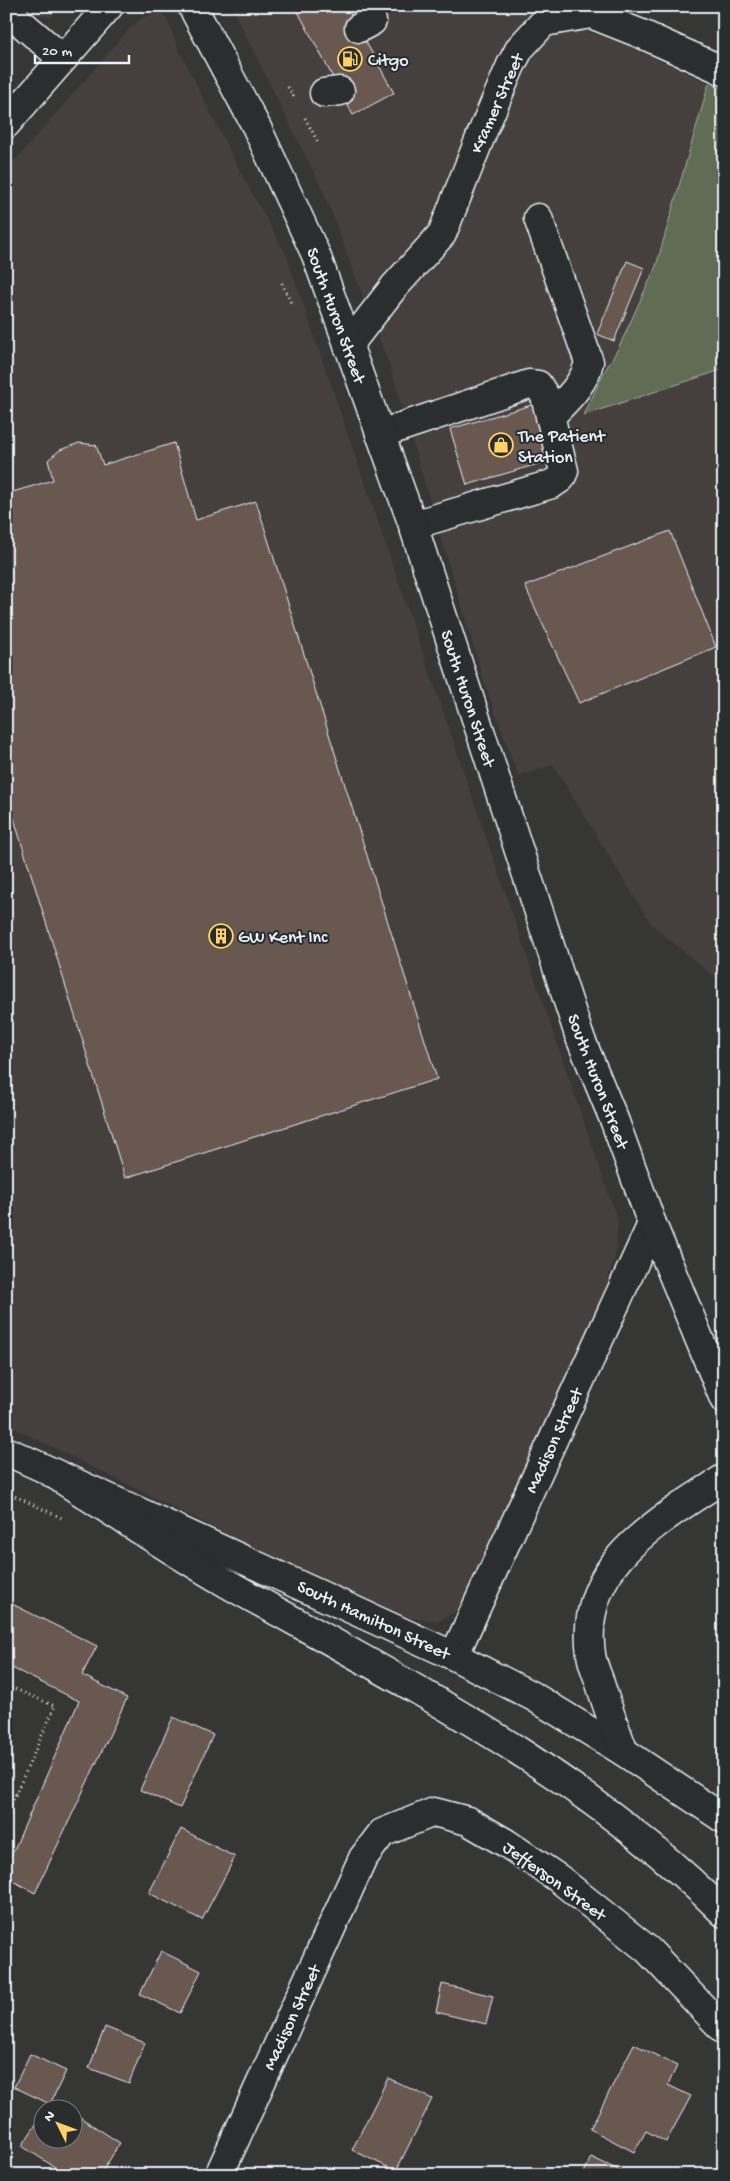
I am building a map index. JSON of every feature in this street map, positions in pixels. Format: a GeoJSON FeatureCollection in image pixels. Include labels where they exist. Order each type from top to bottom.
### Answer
{"type":"FeatureCollection","features":[{"type":"Feature","properties":{"kind":"main road"},"geometry":{"type":"LineString","coordinates":[[6,124],[109,6]]}},
{"type":"Feature","properties":{"kind":"main road","name":"South Huron Street"},"geometry":{"type":"LineString","coordinates":[[192,6],[257,128],[316,255],[413,525],[580,1036],[615,1122],[652,1224],[724,1399]]}},
{"type":"Feature","properties":{"kind":"main road"},"geometry":{"type":"LineString","coordinates":[[6,10],[64,59]]}},
{"type":"Feature","properties":{"kind":"main road","name":"Kramer Street"},"geometry":{"type":"LineString","coordinates":[[348,346],[394,287],[442,234],[511,65],[520,48],[544,22],[590,14],[644,35],[724,71]]}},
{"type":"Feature","properties":{"kind":"main road"},"geometry":{"type":"LineString","coordinates":[[538,218],[589,362],[586,375],[578,388],[550,417]]}},
{"type":"Feature","properties":{"kind":"main road"},"geometry":{"type":"LineString","coordinates":[[380,434],[528,384],[538,385],[545,396],[564,471],[561,478],[552,484],[413,525]]}},
{"type":"Feature","properties":{"kind":"main road","name":"Madison Street"},"geometry":{"type":"LineString","coordinates":[[454,1656],[652,1224]]}},
{"type":"Feature","properties":{"kind":"main road","name":"South Hamilton Street"},"geometry":{"type":"LineString","coordinates":[[6,1451],[454,1656],[534,1698],[624,1752],[724,1819]]}},
{"type":"Feature","properties":{"kind":"main road"},"geometry":{"type":"LineString","coordinates":[[49,1471],[226,1582],[491,1732],[598,1805],[724,1913]]}},
{"type":"Feature","properties":{"kind":"main road"},"geometry":{"type":"LineString","coordinates":[[624,1752],[591,1656],[588,1629],[596,1591],[616,1560],[645,1531],[724,1478]]}},
{"type":"Feature","properties":{"kind":"main road","name":"Jefferson Street"},"geometry":{"type":"LineString","coordinates":[[363,1858],[382,1833],[434,1812],[468,1821],[506,1843],[558,1878],[648,1950],[724,2030]]}},
{"type":"Feature","properties":{"kind":"main road","name":"Madison Street"},"geometry":{"type":"LineString","coordinates":[[219,2175],[363,1858]]}},
{"type":"Feature","properties":{"kind":"path"},"geometry":{"type":"LineString","coordinates":[[282,283],[291,303]]}},
{"type":"Feature","properties":{"kind":"path"},"geometry":{"type":"LineString","coordinates":[[6,1685],[55,1706],[11,1805],[6,1834]]}},
{"type":"Feature","properties":{"kind":"path"},"geometry":{"type":"LineString","coordinates":[[6,1790],[16,1794]]}},
{"type":"Feature","properties":{"kind":"shaded area"},"geometry":{"type":"Polygon","coordinates":[[[24,6],[61,6],[51,18],[33,13],[24,6]]]}},
{"type":"Feature","properties":{"kind":"shaded area"},"geometry":{"type":"Polygon","coordinates":[[[231,6],[519,6],[530,12],[530,16],[545,35],[579,29],[622,43],[709,83],[656,266],[619,347],[602,376],[585,414],[724,369],[724,985],[651,924],[553,765],[518,776],[484,681],[390,367],[324,193],[231,6]]]}},
{"type":"Feature","properties":{"kind":"shaded area"},"geometry":{"type":"Polygon","coordinates":[[[152,14],[163,14],[168,21],[179,50],[244,179],[286,254],[618,1221],[615,1256],[597,1312],[468,1598],[456,1611],[440,1620],[422,1620],[405,1616],[356,1598],[6,1424],[6,171],[129,29],[141,18],[152,14]]]}},
{"type":"Feature","properties":{"kind":"green space"},"geometry":{"type":"Polygon","coordinates":[[[709,83],[724,89],[724,369],[584,415],[602,376],[619,347],[656,266],[709,83]]]}},
{"type":"Feature","properties":{"kind":"building","name":"Citgo"},"geometry":{"type":"Polygon","coordinates":[[[295,6],[363,6],[350,13],[394,93],[353,115],[295,6]]]}},
{"type":"Feature","properties":{"kind":"building"},"geometry":{"type":"Polygon","coordinates":[[[386,6],[401,6],[389,12],[386,6]]]}},
{"type":"Feature","properties":{"kind":"building"},"geometry":{"type":"Polygon","coordinates":[[[627,261],[644,268],[614,341],[597,334],[627,261]]]}},
{"type":"Feature","properties":{"kind":"building","name":"The Patient Station"},"geometry":{"type":"Polygon","coordinates":[[[535,404],[551,460],[467,485],[450,429],[535,404]]]}},
{"type":"Feature","properties":{"kind":"building","name":"GW Kent Inc"},"geometry":{"type":"Polygon","coordinates":[[[79,443],[96,445],[103,465],[174,443],[196,520],[256,501],[437,1079],[125,1178],[6,793],[6,494],[53,480],[48,460],[60,450],[79,443]]]}},
{"type":"Feature","properties":{"kind":"building"},"geometry":{"type":"Polygon","coordinates":[[[670,531],[716,647],[579,703],[525,586],[670,531]]]}},
{"type":"Feature","properties":{"kind":"building"},"geometry":{"type":"Polygon","coordinates":[[[6,1601],[97,1646],[82,1675],[127,1698],[35,1893],[6,1877],[6,1868],[79,1701],[6,1665],[6,1601]]]}},
{"type":"Feature","properties":{"kind":"building"},"geometry":{"type":"Polygon","coordinates":[[[173,1717],[213,1735],[180,1808],[140,1790],[173,1717]]]}},
{"type":"Feature","properties":{"kind":"building"},"geometry":{"type":"Polygon","coordinates":[[[181,1829],[235,1857],[202,1920],[149,1893],[181,1829]]]}},
{"type":"Feature","properties":{"kind":"building"},"geometry":{"type":"Polygon","coordinates":[[[161,1951],[201,1971],[180,2013],[140,1994],[161,1951]]]}},
{"type":"Feature","properties":{"kind":"building"},"geometry":{"type":"Polygon","coordinates":[[[442,1984],[493,1996],[486,2024],[436,2012],[442,1984]]]}},
{"type":"Feature","properties":{"kind":"building"},"geometry":{"type":"Polygon","coordinates":[[[105,2027],[145,2043],[129,2083],[89,2068],[105,2027]]]}},
{"type":"Feature","properties":{"kind":"building"},"geometry":{"type":"Polygon","coordinates":[[[634,2044],[677,2066],[668,2085],[691,2096],[666,2142],[646,2131],[634,2152],[590,2129],[634,2044]]]}},
{"type":"Feature","properties":{"kind":"building"},"geometry":{"type":"Polygon","coordinates":[[[30,2054],[66,2071],[53,2098],[37,2098],[14,2087],[30,2054]]]}},
{"type":"Feature","properties":{"kind":"building"},"geometry":{"type":"Polygon","coordinates":[[[388,2078],[432,2099],[396,2171],[352,2150],[388,2078]]]}},
{"type":"Feature","properties":{"kind":"building"},"geometry":{"type":"Polygon","coordinates":[[[82,2119],[120,2143],[100,2175],[67,2175],[22,2146],[32,2130],[32,2148],[82,2148],[82,2119]]]}},
{"type":"Feature","properties":{"kind":"building"},"geometry":{"type":"Polygon","coordinates":[[[591,2157],[629,2175],[583,2175],[591,2157]]]}},
{"type":"Feature","properties":{"kind":"place","name":"Citgo"},"geometry":{"type":"Point","coordinates":[350,59]}},
{"type":"Feature","properties":{"kind":"place","name":"The Patient Station"},"geometry":{"type":"Point","coordinates":[501,445]}},
{"type":"Feature","properties":{"kind":"place","name":"GW Kent Inc"},"geometry":{"type":"Point","coordinates":[221,936]}}]}
